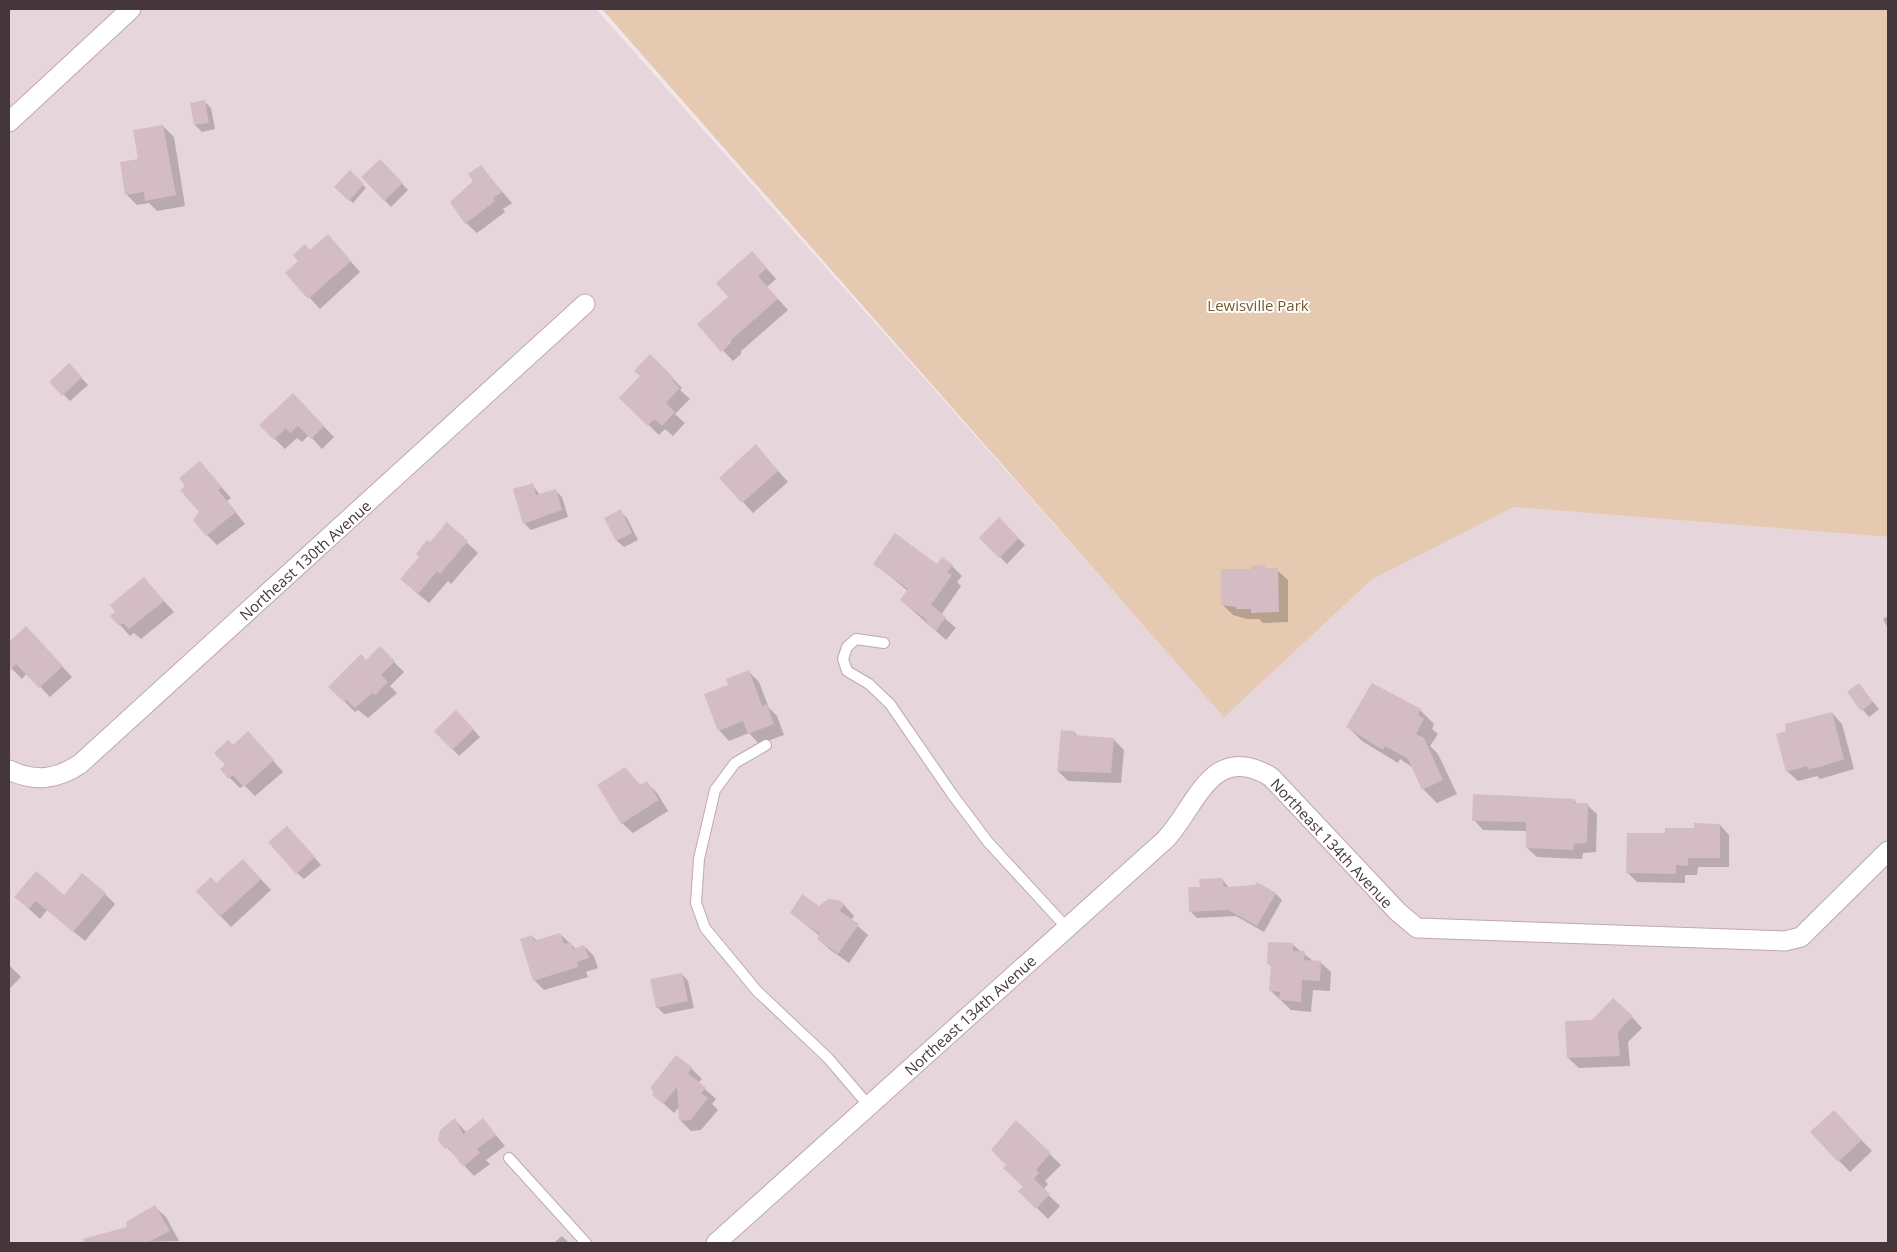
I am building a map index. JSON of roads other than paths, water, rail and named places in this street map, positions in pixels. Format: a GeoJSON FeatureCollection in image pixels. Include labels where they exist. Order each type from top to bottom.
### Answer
{"type":"FeatureCollection","features":[{"type":"Feature","properties":{"kind":"street"},"geometry":{"type":"LineString","coordinates":[[9,122],[131,9]]}},
{"type":"Feature","properties":{"kind":"street","name":"Northeast 130th Avenue"},"geometry":{"type":"LineString","coordinates":[[9,770],[22,776],[52,778],[68,772],[80,764],[585,304]]}},
{"type":"Feature","properties":{"kind":"street","name":"Northeast 134th Avenue"},"geometry":{"type":"LineString","coordinates":[[716,1243],[1178,826],[1204,783],[1223,770],[1235,766],[1259,770],[1271,777],[1398,912],[1417,928],[1785,941],[1801,936],[1888,852]]}},
{"type":"Feature","properties":{"kind":"lane"},"geometry":{"type":"LineString","coordinates":[[884,643],[856,640],[847,647],[843,659],[847,671],[869,684],[890,704],[952,794],[988,842],[1067,928]]}},
{"type":"Feature","properties":{"kind":"lane"},"geometry":{"type":"LineString","coordinates":[[766,745],[735,763],[715,790],[699,859],[696,903],[705,928],[757,992],[828,1058],[869,1106]]}},
{"type":"Feature","properties":{"kind":"lane"},"geometry":{"type":"LineString","coordinates":[[509,1158],[586,1243]]}},
{"type":"Feature","properties":{"kind":"park label","name":"Lewisville Park"},"geometry":{"type":"Point","coordinates":[1258,305]}}]}
